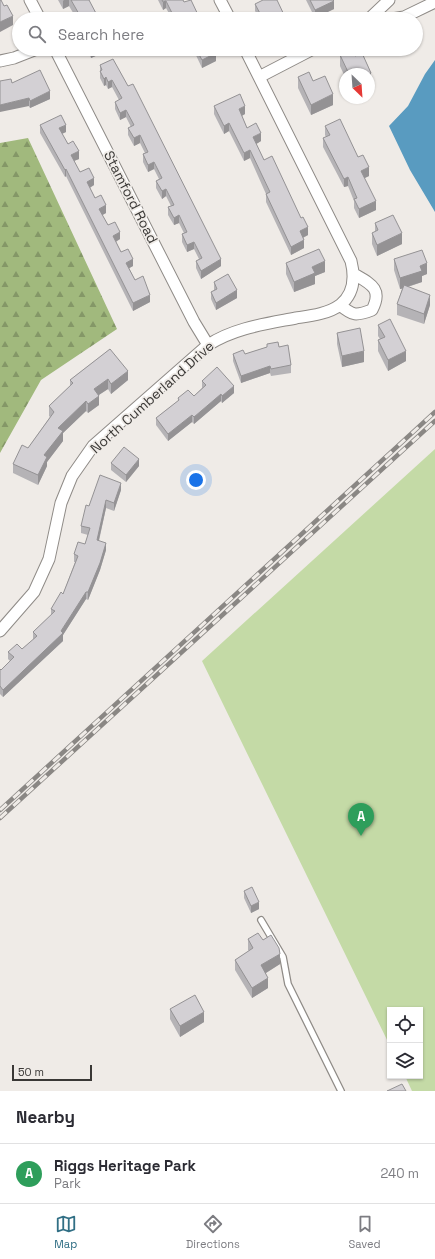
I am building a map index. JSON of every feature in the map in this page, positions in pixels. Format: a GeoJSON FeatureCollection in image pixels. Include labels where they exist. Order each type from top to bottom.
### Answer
{"type":"FeatureCollection","features":[{"type":"Feature","properties":{"kind":"street"},"geometry":{"type":"LineString","coordinates":[[30,0],[36,12]]}},
{"type":"Feature","properties":{"kind":"street"},"geometry":{"type":"LineString","coordinates":[[220,0],[226,12]]}},
{"type":"Feature","properties":{"kind":"street"},"geometry":{"type":"LineString","coordinates":[[376,12],[389,0]]}},
{"type":"Feature","properties":{"kind":"street"},"geometry":{"type":"LineString","coordinates":[[414,12],[435,2]]}},
{"type":"Feature","properties":{"kind":"street"},"geometry":{"type":"LineString","coordinates":[[0,61],[19,56]]}},
{"type":"Feature","properties":{"kind":"street","name":"Stamford Road"},"geometry":{"type":"LineString","coordinates":[[59,56],[194,322],[208,345]]}},
{"type":"Feature","properties":{"kind":"street"},"geometry":{"type":"LineString","coordinates":[[248,56],[351,261],[354,274],[349,294],[340,305],[351,314],[361,314],[372,310],[377,301],[377,292],[370,283],[354,274]]}},
{"type":"Feature","properties":{"kind":"street"},"geometry":{"type":"LineString","coordinates":[[259,77],[300,56]]}},
{"type":"Feature","properties":{"kind":"street","name":"North Cumberland Drive"},"geometry":{"type":"LineString","coordinates":[[0,631],[34,592],[49,558],[61,503],[72,476],[94,446],[208,345],[233,332],[312,316],[332,310],[340,305]]}},
{"type":"Feature","properties":{"kind":"lane"},"geometry":{"type":"LineString","coordinates":[[261,920],[283,958],[288,984],[341,1091]]}},
{"type":"Feature","properties":{"kind":"green space"},"geometry":{"type":"Polygon","coordinates":[[[28,138],[117,329],[41,380],[0,453],[0,143],[28,138]]]}},
{"type":"Feature","properties":{"kind":"green space"},"geometry":{"type":"Polygon","coordinates":[[[435,449],[435,1091],[412,1091],[406,1079],[423,1079],[423,1007],[387,1007],[387,1040],[202,661],[435,449]]]}},
{"type":"Feature","properties":{"kind":"water"},"geometry":{"type":"Polygon","coordinates":[[[435,60],[435,212],[410,170],[389,126],[408,106],[425,74],[435,60]]]}},
{"type":"Feature","properties":{"kind":"building"},"geometry":{"type":"Polygon","coordinates":[[[1,0],[4,6],[7,5],[12,16],[0,22],[1,0]]]}},
{"type":"Feature","properties":{"kind":"building"},"geometry":{"type":"Polygon","coordinates":[[[71,0],[89,0],[95,12],[78,12],[71,0]]]}},
{"type":"Feature","properties":{"kind":"building"},"geometry":{"type":"Polygon","coordinates":[[[162,0],[183,0],[184,2],[191,0],[197,12],[172,12],[166,1],[163,2],[162,0]]]}},
{"type":"Feature","properties":{"kind":"building"},"geometry":{"type":"Polygon","coordinates":[[[263,0],[277,0],[283,12],[259,12],[255,4],[263,0]]]}},
{"type":"Feature","properties":{"kind":"building"},"geometry":{"type":"Polygon","coordinates":[[[310,0],[333,0],[334,1],[315,10],[310,0]]]}},
{"type":"Feature","properties":{"kind":"building"},"geometry":{"type":"Polygon","coordinates":[[[200,56],[210,56],[202,60],[200,56]]]}},
{"type":"Feature","properties":{"kind":"building"},"geometry":{"type":"Polygon","coordinates":[[[340,56],[355,56],[363,56],[369,68],[346,68],[340,56]]]}},
{"type":"Feature","properties":{"kind":"building"},"geometry":{"type":"Polygon","coordinates":[[[113,59],[128,86],[133,84],[221,259],[201,271],[196,261],[202,258],[194,242],[187,245],[182,234],[187,232],[179,215],[174,218],[168,207],[174,205],[166,189],[162,191],[156,181],[162,178],[154,162],[148,165],[143,154],[148,152],[140,135],[134,138],[128,128],[134,125],[126,110],[120,113],[115,102],[122,98],[112,80],[108,82],[106,77],[104,79],[100,71],[102,70],[100,65],[113,59]]]}},
{"type":"Feature","properties":{"kind":"building"},"geometry":{"type":"Polygon","coordinates":[[[40,70],[50,91],[30,101],[29,98],[0,105],[0,81],[11,79],[12,83],[40,70]]]}},
{"type":"Feature","properties":{"kind":"building"},"geometry":{"type":"Polygon","coordinates":[[[309,72],[313,81],[325,76],[333,94],[311,105],[298,77],[309,72]]]}},
{"type":"Feature","properties":{"kind":"building"},"geometry":{"type":"Polygon","coordinates":[[[240,94],[245,106],[239,109],[247,128],[256,123],[261,133],[253,137],[264,160],[272,156],[301,218],[303,217],[308,227],[300,231],[304,240],[291,247],[266,194],[270,192],[250,150],[244,153],[229,123],[224,126],[214,106],[240,94]]]}},
{"type":"Feature","properties":{"kind":"building"},"geometry":{"type":"Polygon","coordinates":[[[61,115],[66,125],[59,128],[68,144],[73,141],[79,151],[71,155],[80,172],[89,168],[94,178],[87,182],[95,198],[101,195],[106,205],[99,209],[108,225],[115,222],[120,232],[113,236],[121,252],[128,249],[133,259],[126,263],[135,280],[143,276],[150,295],[133,303],[66,169],[65,170],[40,125],[61,115]]]}},
{"type":"Feature","properties":{"kind":"building"},"geometry":{"type":"Polygon","coordinates":[[[340,119],[358,157],[363,155],[369,167],[361,171],[376,201],[359,209],[354,199],[357,198],[348,177],[344,179],[323,138],[330,135],[325,126],[340,119]]]}},
{"type":"Feature","properties":{"kind":"building"},"geometry":{"type":"Polygon","coordinates":[[[393,215],[402,233],[377,245],[372,233],[378,230],[375,223],[393,215]]]}},
{"type":"Feature","properties":{"kind":"building"},"geometry":{"type":"Polygon","coordinates":[[[319,249],[325,261],[312,267],[315,273],[294,282],[286,263],[319,249]]]}},
{"type":"Feature","properties":{"kind":"building"},"geometry":{"type":"Polygon","coordinates":[[[422,250],[427,263],[420,266],[422,271],[400,278],[394,259],[422,250]]]}},
{"type":"Feature","properties":{"kind":"building"},"geometry":{"type":"Polygon","coordinates":[[[228,274],[237,290],[216,303],[211,292],[217,289],[214,282],[228,274]]]}},
{"type":"Feature","properties":{"kind":"building"},"geometry":{"type":"Polygon","coordinates":[[[404,285],[430,295],[424,314],[397,304],[404,285]]]}},
{"type":"Feature","properties":{"kind":"building"},"geometry":{"type":"Polygon","coordinates":[[[390,319],[406,351],[388,360],[378,340],[385,337],[378,325],[390,319]]]}},
{"type":"Feature","properties":{"kind":"building"},"geometry":{"type":"Polygon","coordinates":[[[360,328],[364,351],[342,356],[337,333],[360,328]]]}},
{"type":"Feature","properties":{"kind":"building"},"geometry":{"type":"Polygon","coordinates":[[[278,342],[279,347],[288,345],[291,365],[271,369],[270,366],[241,376],[233,354],[243,350],[245,354],[267,347],[267,344],[278,342]]]}},
{"type":"Feature","properties":{"kind":"building"},"geometry":{"type":"Polygon","coordinates":[[[110,349],[128,371],[111,384],[108,379],[94,389],[99,396],[88,404],[86,401],[58,428],[63,431],[44,455],[47,457],[38,475],[13,464],[22,445],[28,448],[54,412],[49,406],[73,383],[70,380],[110,349]]]}},
{"type":"Feature","properties":{"kind":"building"},"geometry":{"type":"Polygon","coordinates":[[[217,367],[234,386],[222,396],[221,394],[194,417],[192,415],[168,434],[156,418],[179,400],[178,398],[188,390],[194,396],[206,385],[202,381],[217,367]]]}},
{"type":"Feature","properties":{"kind":"building"},"geometry":{"type":"Polygon","coordinates":[[[124,447],[139,459],[126,475],[111,463],[124,447]]]}},
{"type":"Feature","properties":{"kind":"building"},"geometry":{"type":"Polygon","coordinates":[[[100,475],[121,483],[114,503],[106,500],[97,540],[106,543],[100,563],[88,592],[86,592],[61,631],[63,633],[3,690],[0,686],[0,669],[1,670],[14,657],[8,652],[17,644],[22,649],[37,636],[33,632],[55,611],[51,609],[61,592],[63,594],[78,556],[74,554],[78,542],[85,544],[90,528],[81,526],[86,505],[89,506],[100,475]]]}},
{"type":"Feature","properties":{"kind":"building"},"geometry":{"type":"Polygon","coordinates":[[[252,887],[259,902],[251,906],[244,891],[252,887]]]}},
{"type":"Feature","properties":{"kind":"building"},"geometry":{"type":"Polygon","coordinates":[[[258,933],[263,940],[271,935],[279,948],[280,954],[261,965],[268,978],[252,988],[235,960],[253,948],[248,939],[258,933]]]}},
{"type":"Feature","properties":{"kind":"building"},"geometry":{"type":"Polygon","coordinates":[[[195,995],[204,1012],[180,1026],[170,1009],[195,995]]]}},
{"type":"Feature","properties":{"kind":"building"},"geometry":{"type":"Polygon","coordinates":[[[402,1084],[406,1091],[387,1091],[402,1084]]]}},
{"type":"Feature","properties":{"kind":"railway"},"geometry":{"type":"LineString","coordinates":[[0,810],[435,412]]}},
{"type":"Feature","properties":{"kind":"railway"},"geometry":{"type":"LineString","coordinates":[[0,818],[435,421]]}},
{"type":"Feature","properties":{"kind":"place","name":"Riggs Heritage Park"},"geometry":{"type":"Point","coordinates":[361,836]}}]}
